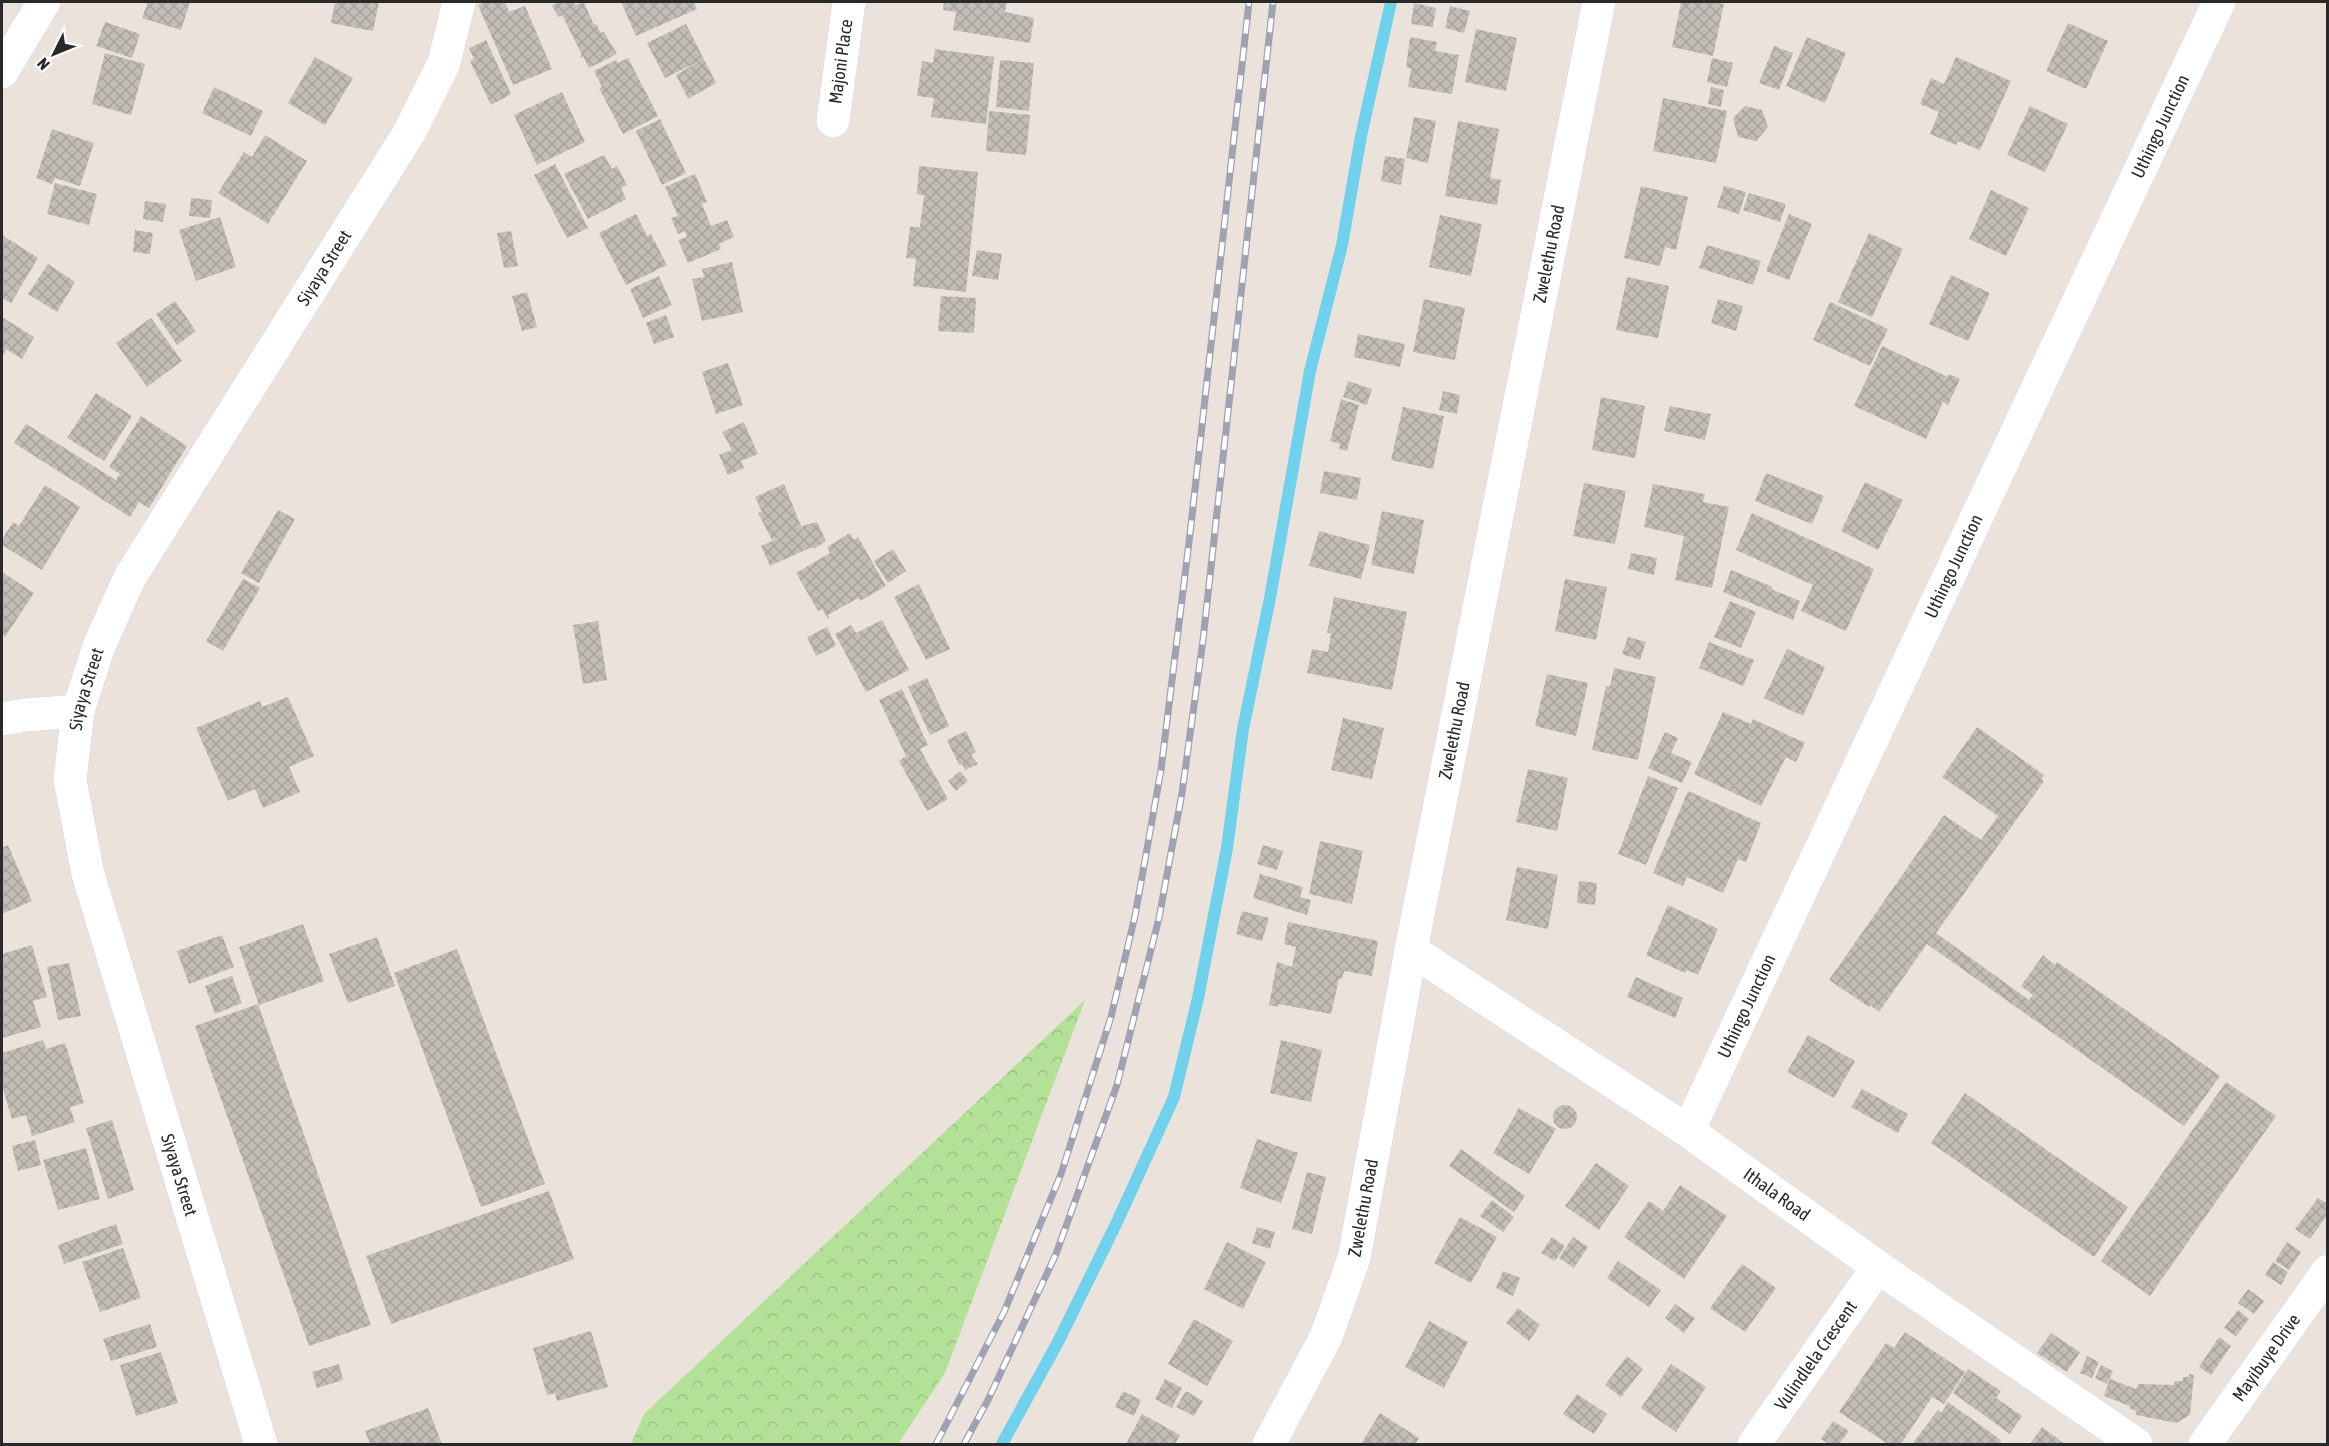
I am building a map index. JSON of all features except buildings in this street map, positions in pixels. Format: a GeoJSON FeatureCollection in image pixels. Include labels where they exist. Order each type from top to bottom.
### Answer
{"type":"FeatureCollection","features":[{"type":"Feature","properties":{"kind":"street"},"geometry":{"type":"LineString","coordinates":[[2,72],[44,2]]}},
{"type":"Feature","properties":{"kind":"street","name":"Siyaya Street"},"geometry":{"type":"LineString","coordinates":[[261,1444],[88,874],[70,780],[78,711],[99,646],[130,577],[409,133],[444,63],[459,2]]}},
{"type":"Feature","properties":{"kind":"street","name":"Majoni Place"},"geometry":{"type":"LineString","coordinates":[[833,121],[849,2]]}},
{"type":"Feature","properties":{"kind":"street","name":"Zwelethu Road"},"geometry":{"type":"LineString","coordinates":[[1269,1444],[1326,1337],[1354,1258],[1411,950],[1599,2]]}},
{"type":"Feature","properties":{"kind":"street","name":"Uthingo Junction"},"geometry":{"type":"LineString","coordinates":[[1688,1131],[2219,2]]}},
{"type":"Feature","properties":{"kind":"street"},"geometry":{"type":"LineString","coordinates":[[2,719],[78,711]]}},
{"type":"Feature","properties":{"kind":"street","name":"Ithala Road"},"geometry":{"type":"LineString","coordinates":[[1411,950],[1688,1131],[1878,1267],[2136,1444]]}},
{"type":"Feature","properties":{"kind":"street","name":"Vulindlela Crescent"},"geometry":{"type":"LineString","coordinates":[[1754,1444],[1878,1267]]}},
{"type":"Feature","properties":{"kind":"street","name":"Mayibuye Drive"},"geometry":{"type":"LineString","coordinates":[[2205,1444],[2328,1271]]}},
{"type":"Feature","properties":{"kind":"green space"},"geometry":{"type":"Polygon","coordinates":[[[1085,1000],[945,1373],[898,1444],[631,1444],[644,1414],[1085,1000]]]}},
{"type":"Feature","properties":{"kind":"waterway"},"geometry":{"type":"LineString","coordinates":[[1002,1444],[1058,1342],[1117,1222],[1174,1097],[1198,998],[1227,848],[1243,729],[1270,598],[1310,371],[1342,245],[1361,136],[1391,2]]}},
{"type":"Feature","properties":{"kind":"railway"},"geometry":{"type":"LineString","coordinates":[[936,1444],[1004,1312],[1061,1174],[1111,1017],[1135,916],[1161,770],[1190,534],[1249,2]]}},
{"type":"Feature","properties":{"kind":"railway"},"geometry":{"type":"LineString","coordinates":[[964,1444],[988,1400],[1056,1254],[1117,1085],[1159,918],[1182,793],[1203,640],[1273,2]]}}]}
